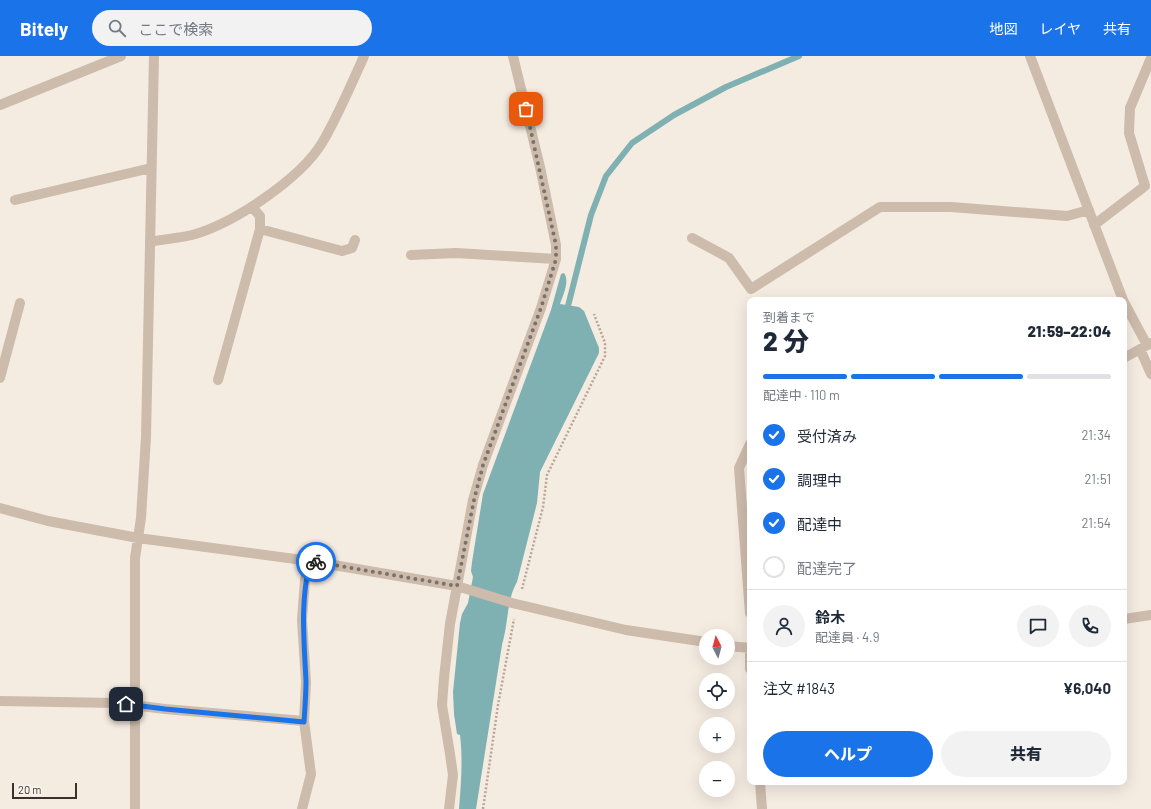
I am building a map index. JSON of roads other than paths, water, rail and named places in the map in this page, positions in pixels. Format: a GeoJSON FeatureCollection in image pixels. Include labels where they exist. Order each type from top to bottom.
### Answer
{"type":"FeatureCollection","features":[{"type":"Feature","properties":{"kind":"street"},"geometry":{"type":"LineString","coordinates":[[0,105],[121,56]]}},
{"type":"Feature","properties":{"kind":"street"},"geometry":{"type":"LineString","coordinates":[[135,809],[135,558],[141,518],[146,437],[154,56]]}},
{"type":"Feature","properties":{"kind":"street"},"geometry":{"type":"LineString","coordinates":[[150,242],[192,235],[220,225],[252,207],[306,164],[322,143],[362,63],[364,56]]}},
{"type":"Feature","properties":{"kind":"street"},"geometry":{"type":"LineString","coordinates":[[449,809],[453,775],[442,705],[450,624],[462,587],[474,500],[483,465],[541,308],[556,259],[556,245],[540,167],[513,56]]}},
{"type":"Feature","properties":{"kind":"street"},"geometry":{"type":"LineString","coordinates":[[1030,56],[1122,297]]}},
{"type":"Feature","properties":{"kind":"street"},"geometry":{"type":"LineString","coordinates":[[1094,225],[1145,186],[1130,133],[1130,108],[1151,58]]}},
{"type":"Feature","properties":{"kind":"street"},"geometry":{"type":"LineString","coordinates":[[14,200],[151,168]]}},
{"type":"Feature","properties":{"kind":"street"},"geometry":{"type":"LineString","coordinates":[[218,380],[260,229],[260,216],[252,207]]}},
{"type":"Feature","properties":{"kind":"street"},"geometry":{"type":"LineString","coordinates":[[692,238],[729,258],[751,289],[880,207],[951,207],[1067,216],[1089,210]]}},
{"type":"Feature","properties":{"kind":"street"},"geometry":{"type":"LineString","coordinates":[[260,229],[342,252],[352,248],[355,240]]}},
{"type":"Feature","properties":{"kind":"street"},"geometry":{"type":"LineString","coordinates":[[412,255],[456,253],[556,259]]}},
{"type":"Feature","properties":{"kind":"street"},"geometry":{"type":"LineString","coordinates":[[0,378],[20,303]]}},
{"type":"Feature","properties":{"kind":"street"},"geometry":{"type":"LineString","coordinates":[[1127,307],[1146,346],[1151,374]]}},
{"type":"Feature","properties":{"kind":"street"},"geometry":{"type":"LineString","coordinates":[[1127,356],[1146,346]]}},
{"type":"Feature","properties":{"kind":"street"},"geometry":{"type":"LineString","coordinates":[[747,451],[739,468],[747,573]]}},
{"type":"Feature","properties":{"kind":"street"},"geometry":{"type":"LineString","coordinates":[[0,508],[48,521],[138,538],[310,561],[462,587],[515,603],[626,630],[699,641]]}},
{"type":"Feature","properties":{"kind":"street"},"geometry":{"type":"LineString","coordinates":[[302,809],[311,774],[304,722],[306,682],[302,620],[305,580],[310,561]]}},
{"type":"Feature","properties":{"kind":"street"},"geometry":{"type":"LineString","coordinates":[[1127,619],[1151,615]]}},
{"type":"Feature","properties":{"kind":"street"},"geometry":{"type":"LineString","coordinates":[[735,647],[747,649]]}},
{"type":"Feature","properties":{"kind":"street"},"geometry":{"type":"LineString","coordinates":[[0,701],[116,703],[304,722]]}},
{"type":"Feature","properties":{"kind":"street"},"geometry":{"type":"LineString","coordinates":[[760,785],[762,809]]}},
{"type":"Feature","properties":{"kind":"water"},"geometry":{"type":"Polygon","coordinates":[[[564,273],[566,276],[566,284],[560,304],[579,307],[584,311],[599,348],[599,353],[540,472],[537,503],[517,582],[509,605],[476,809],[459,809],[461,754],[460,735],[457,734],[454,714],[453,692],[460,623],[462,614],[468,603],[473,577],[471,571],[472,562],[483,494],[551,310],[561,274],[564,273]]]}},
{"type":"Feature","properties":{"kind":"waterway"},"geometry":{"type":"LineString","coordinates":[[566,314],[591,215],[606,176],[632,143],[674,115],[726,87],[799,56]]}}]}
